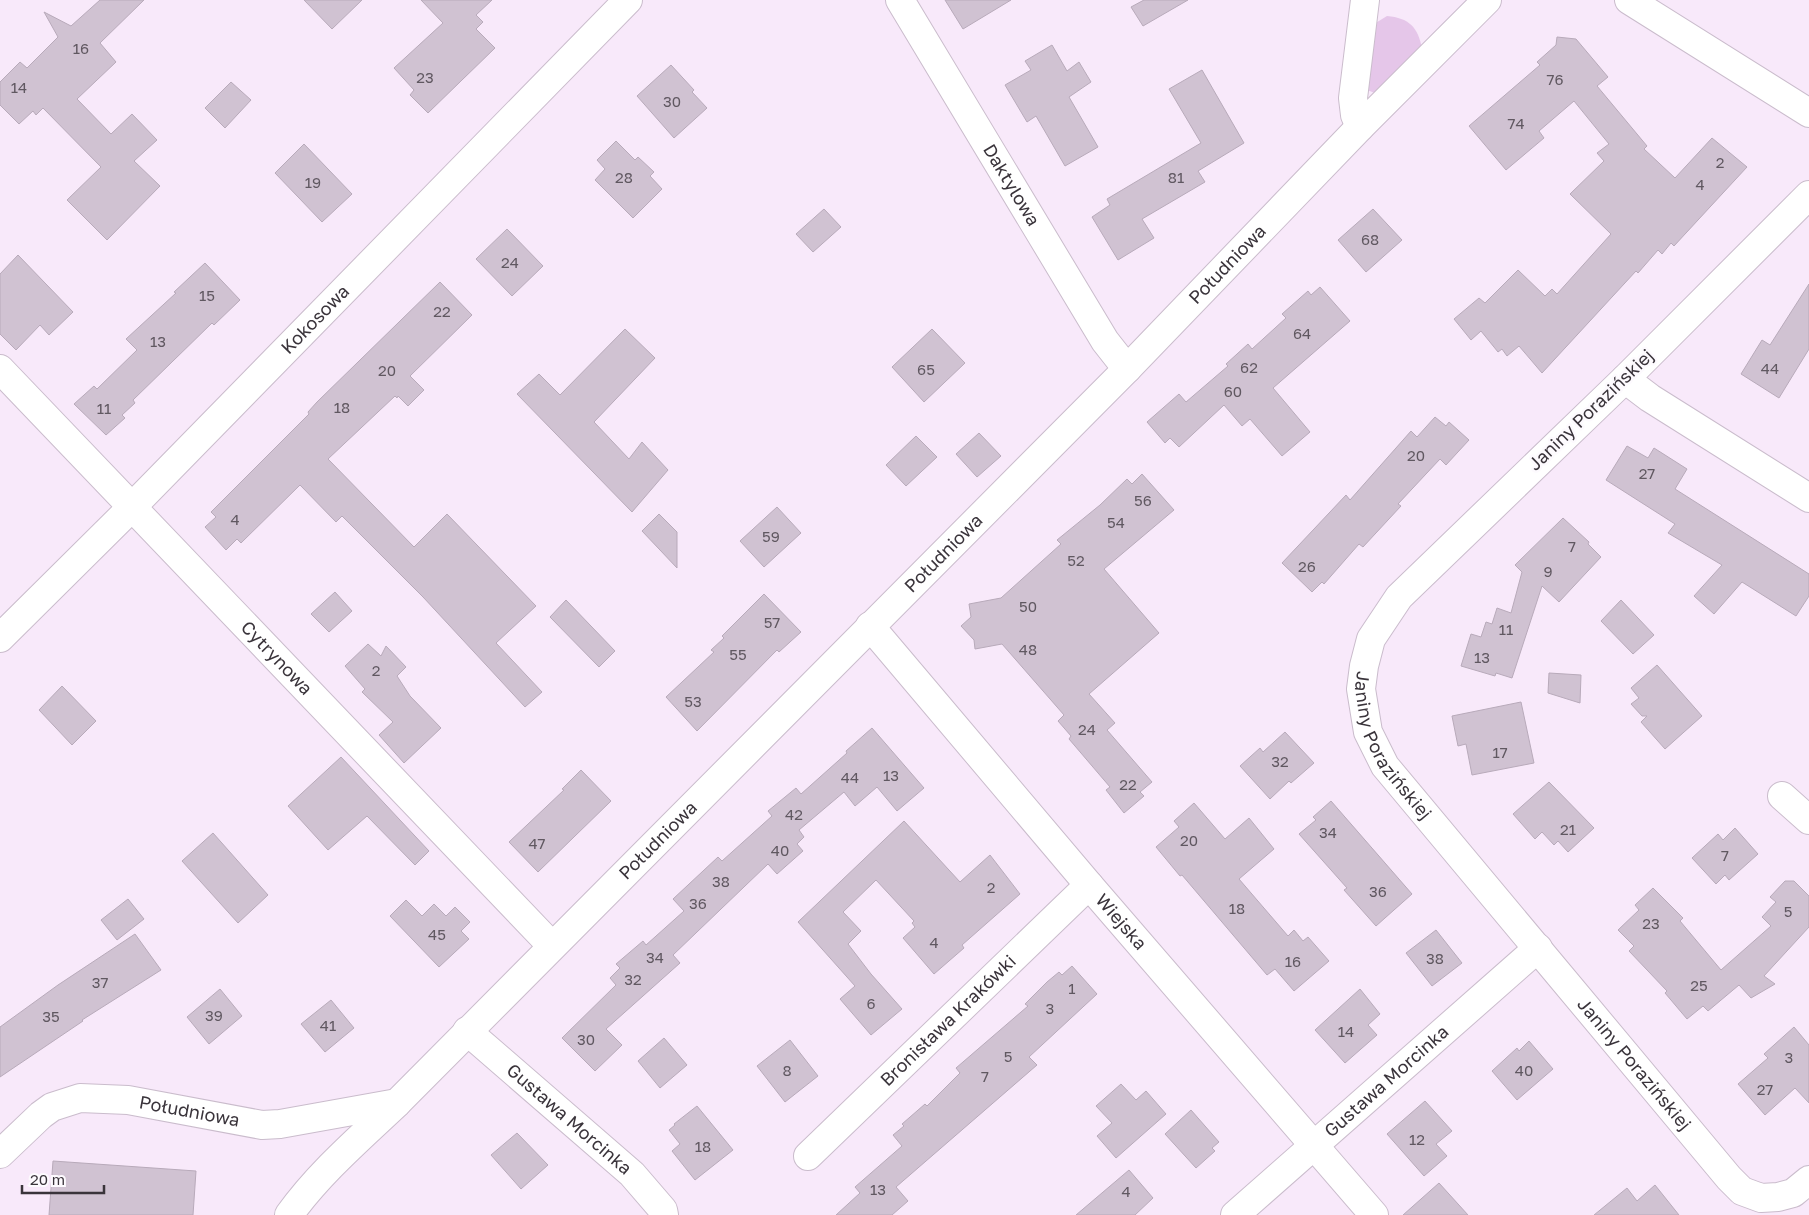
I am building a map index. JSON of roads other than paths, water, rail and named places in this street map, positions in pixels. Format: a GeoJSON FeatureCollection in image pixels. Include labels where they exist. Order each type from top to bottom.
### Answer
{"type":"FeatureCollection","features":[{"type":"Feature","properties":{"kind":"street","name":"Kokosowa"},"geometry":{"type":"LineString","coordinates":[[0,638],[132,507],[628,0]]}},
{"type":"Feature","properties":{"kind":"street","name":"Daktylowa"},"geometry":{"type":"LineString","coordinates":[[900,0],[1105,341],[1127,369]]}},
{"type":"Feature","properties":{"kind":"street"},"geometry":{"type":"LineString","coordinates":[[1360,127],[1355,115],[1353,98],[1365,0]]}},
{"type":"Feature","properties":{"kind":"street","name":"Południowa"},"geometry":{"type":"LineString","coordinates":[[289,1215],[307,1192],[1127,369],[1360,127],[1487,0]]}},
{"type":"Feature","properties":{"kind":"street"},"geometry":{"type":"LineString","coordinates":[[1629,0],[1809,113]]}},
{"type":"Feature","properties":{"kind":"street","name":"Janiny Porazińskiej"},"geometry":{"type":"LineString","coordinates":[[1809,195],[1625,379],[1400,597],[1371,639],[1364,666],[1361,689],[1368,732],[1385,766],[1729,1178],[1742,1191],[1761,1198],[1778,1197],[1793,1193],[1809,1180]]}},
{"type":"Feature","properties":{"kind":"street","name":"Cytrynowa"},"geometry":{"type":"LineString","coordinates":[[0,369],[552,946]]}},
{"type":"Feature","properties":{"kind":"street"},"geometry":{"type":"LineString","coordinates":[[1625,379],[1650,398],[1809,498]]}},
{"type":"Feature","properties":{"kind":"street","name":"Wiejska"},"geometry":{"type":"LineString","coordinates":[[870,626],[1089,885],[1374,1215]]}},
{"type":"Feature","properties":{"kind":"street"},"geometry":{"type":"LineString","coordinates":[[1782,796],[1809,820]]}},
{"type":"Feature","properties":{"kind":"street","name":"Bronisława Krakówki"},"geometry":{"type":"LineString","coordinates":[[808,1156],[1089,885]]}},
{"type":"Feature","properties":{"kind":"street","name":"Gustawa Morcinka"},"geometry":{"type":"LineString","coordinates":[[1235,1215],[1538,948]]}},
{"type":"Feature","properties":{"kind":"street","name":"Gustawa Morcinka"},"geometry":{"type":"LineString","coordinates":[[467,1031],[632,1174],[664,1215]]}},
{"type":"Feature","properties":{"kind":"street","name":"Południowa"},"geometry":{"type":"LineString","coordinates":[[0,1154],[52,1107],[65,1101],[80,1098],[128,1100],[262,1125],[280,1124],[397,1103]]}}]}
